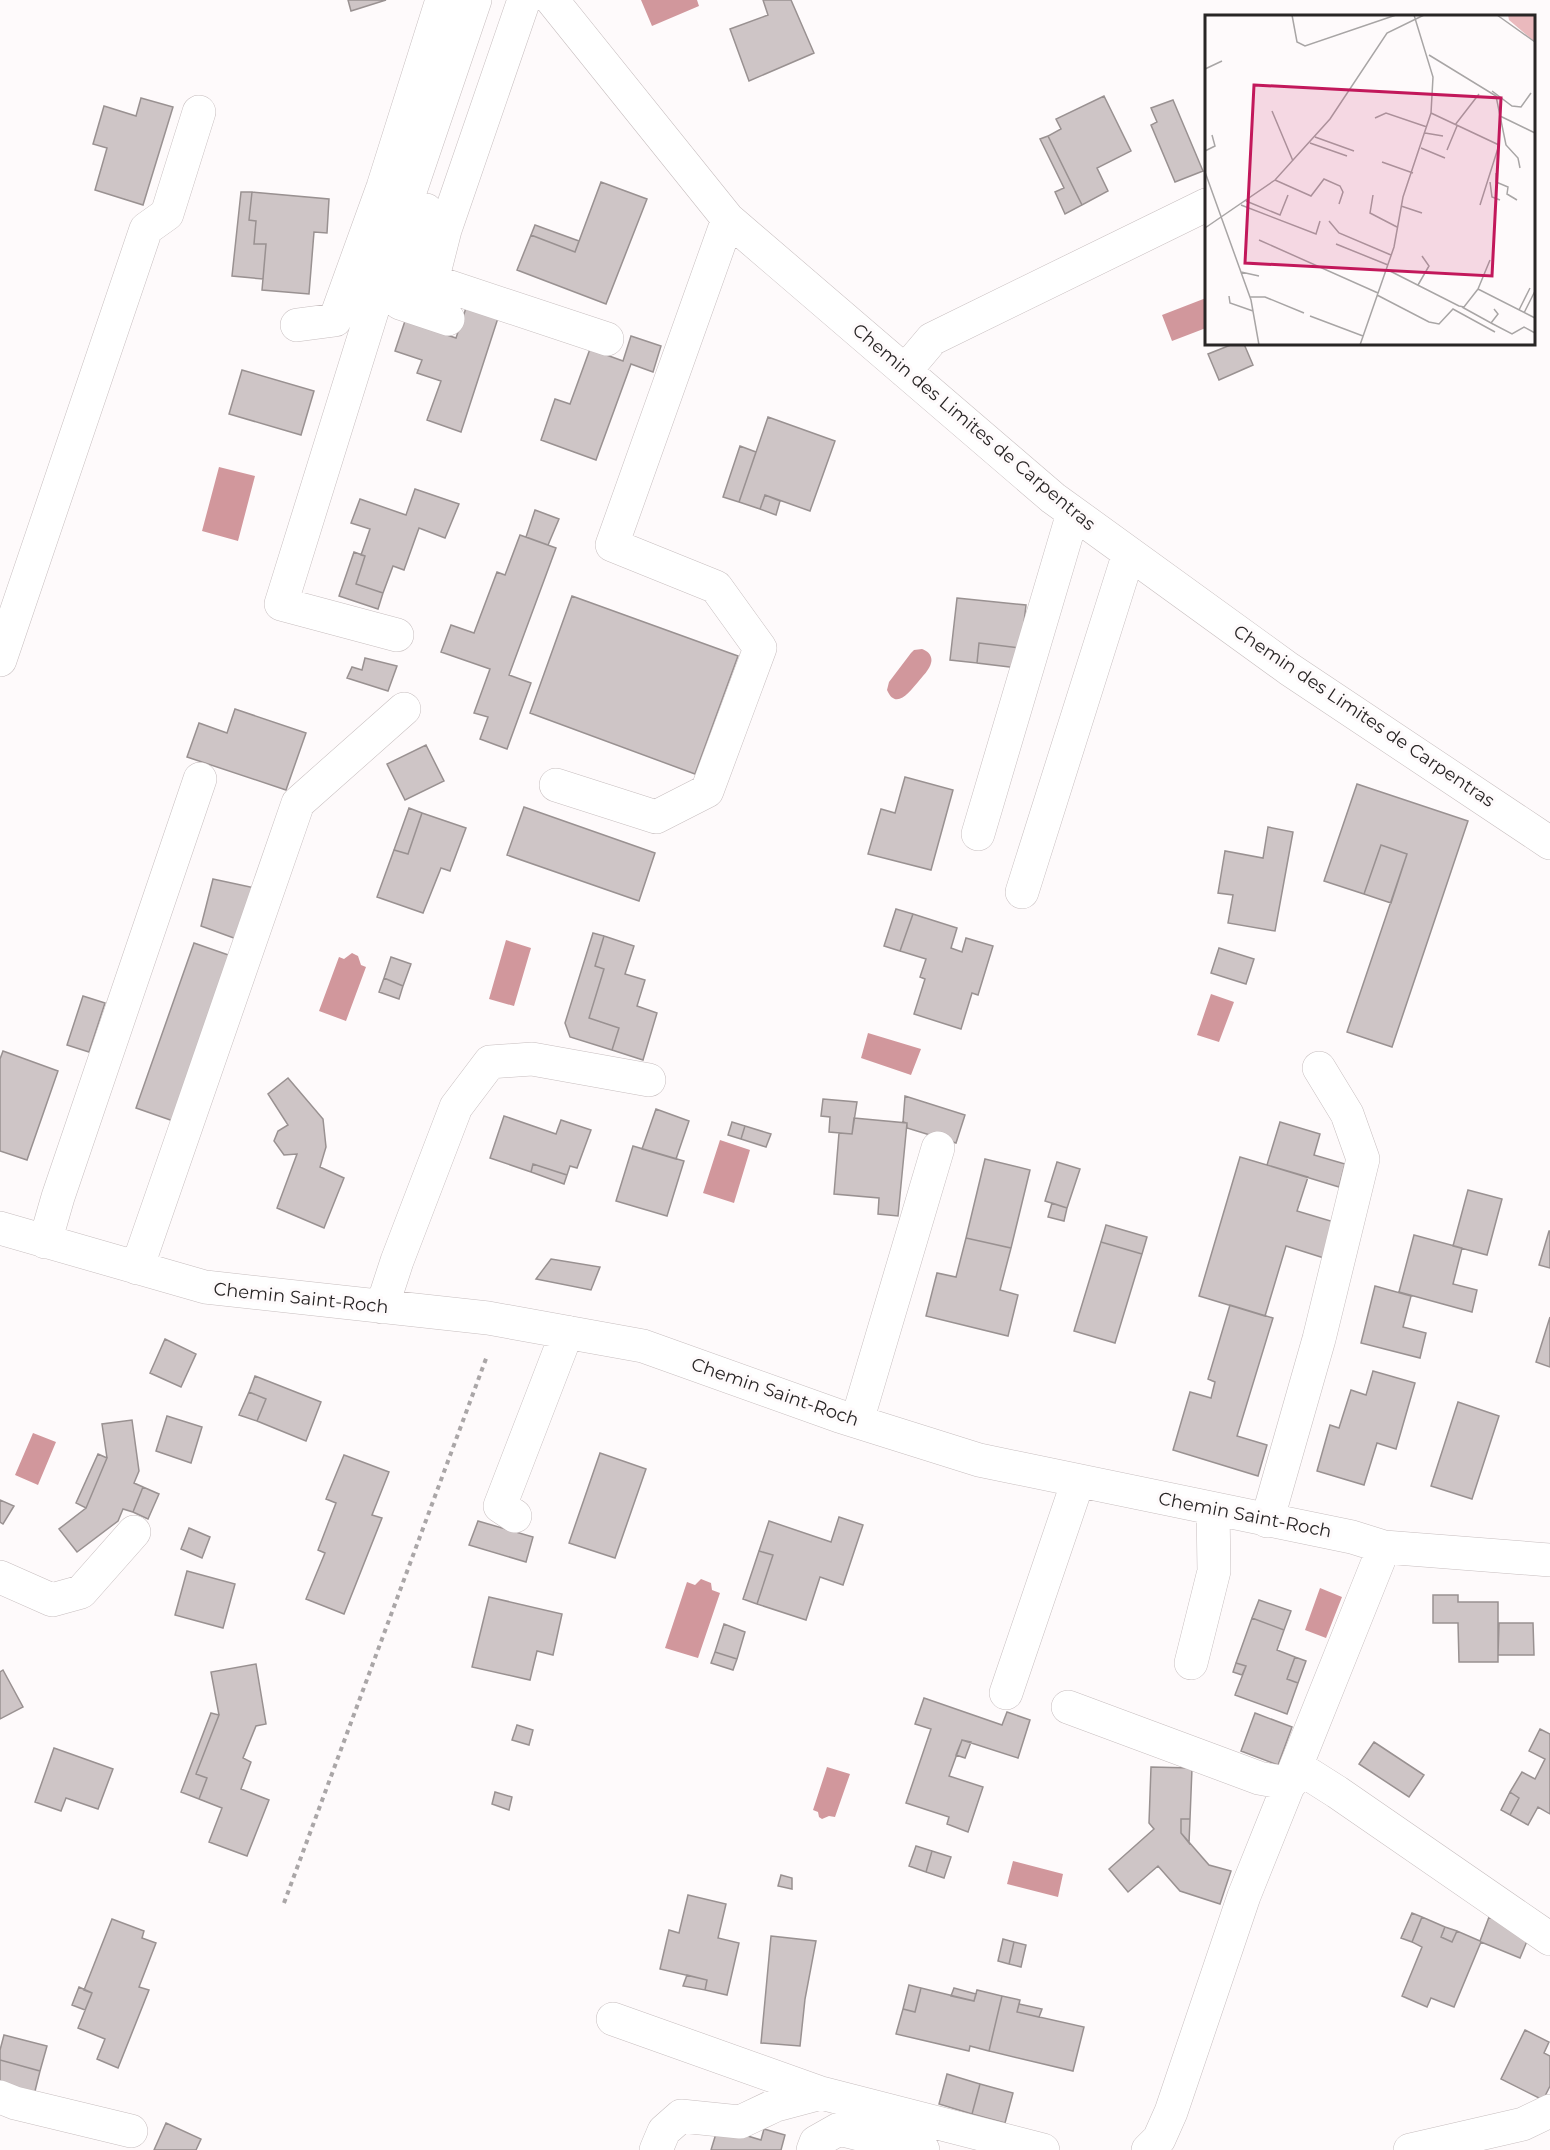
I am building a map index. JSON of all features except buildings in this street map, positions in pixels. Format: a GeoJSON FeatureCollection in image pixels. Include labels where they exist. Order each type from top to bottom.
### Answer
{"type":"FeatureCollection","features":[{"type":"Feature","properties":{"kind":"street"},"geometry":{"type":"LineString","coordinates":[[297,325],[335,320],[383,188],[442,0]]}},
{"type":"Feature","properties":{"kind":"street"},"geometry":{"type":"LineString","coordinates":[[397,635],[281,604],[402,214],[475,0]]}},
{"type":"Feature","properties":{"kind":"street"},"geometry":{"type":"LineString","coordinates":[[524,0],[445,230],[432,281],[607,339]]}},
{"type":"Feature","properties":{"kind":"street","name":"Chemin des Limites de Carpentras"},"geometry":{"type":"LineString","coordinates":[[552,0],[728,219],[1053,498],[1289,669],[1550,843]]}},
{"type":"Feature","properties":{"kind":"street"},"geometry":{"type":"LineString","coordinates":[[0,660],[146,229],[167,214],[199,112]]}},
{"type":"Feature","properties":{"kind":"street"},"geometry":{"type":"LineString","coordinates":[[425,148],[426,219],[400,303],[448,319]]}},
{"type":"Feature","properties":{"kind":"street"},"geometry":{"type":"LineString","coordinates":[[905,371],[932,339],[1205,205]]}},
{"type":"Feature","properties":{"kind":"street"},"geometry":{"type":"LineString","coordinates":[[556,785],[656,817],[706,791],[760,648],[716,587],[612,545],[728,219]]}},
{"type":"Feature","properties":{"kind":"street"},"geometry":{"type":"LineString","coordinates":[[978,834],[1073,513]]}},
{"type":"Feature","properties":{"kind":"street"},"geometry":{"type":"LineString","coordinates":[[1022,892],[1129,553]]}},
{"type":"Feature","properties":{"kind":"street"},"geometry":{"type":"LineString","coordinates":[[137,1268],[298,803],[404,709]]}},
{"type":"Feature","properties":{"kind":"street"},"geometry":{"type":"LineString","coordinates":[[45,1242],[62,1185],[200,779]]}},
{"type":"Feature","properties":{"kind":"street"},"geometry":{"type":"LineString","coordinates":[[382,1307],[397,1261],[456,1107],[490,1062],[532,1059],[649,1080]]}},
{"type":"Feature","properties":{"kind":"street"},"geometry":{"type":"LineString","coordinates":[[1267,1521],[1319,1340],[1363,1159],[1347,1114],[1319,1068]]}},
{"type":"Feature","properties":{"kind":"street"},"geometry":{"type":"LineString","coordinates":[[857,1421],[938,1148]]}},
{"type":"Feature","properties":{"kind":"street","name":"Chemin Saint-Roch"},"geometry":{"type":"LineString","coordinates":[[3,1237],[45,1242],[205,1287],[488,1318],[644,1346],[857,1421],[979,1460],[1352,1537],[1384,1547],[1550,1560]]}},
{"type":"Feature","properties":{"kind":"street"},"geometry":{"type":"LineString","coordinates":[[515,1516],[500,1506],[567,1332]]}},
{"type":"Feature","properties":{"kind":"street"},"geometry":{"type":"LineString","coordinates":[[1006,1693],[1078,1481]]}},
{"type":"Feature","properties":{"kind":"street"},"geometry":{"type":"LineString","coordinates":[[1191,1663],[1214,1571],[1212,1509]]}},
{"type":"Feature","properties":{"kind":"street"},"geometry":{"type":"LineString","coordinates":[[0,1578],[51,1600],[81,1592],[134,1532]]}},
{"type":"Feature","properties":{"kind":"street"},"geometry":{"type":"LineString","coordinates":[[1148,2150],[1158,2139],[1171,2112],[1244,1896],[1384,1547]]}},
{"type":"Feature","properties":{"kind":"street"},"geometry":{"type":"LineString","coordinates":[[1068,1707],[1259,1778],[1293,1775],[1337,1792],[1550,1939]]}},
{"type":"Feature","properties":{"kind":"street"},"geometry":{"type":"LineString","coordinates":[[613,2019],[821,2093],[1044,2150]]}},
{"type":"Feature","properties":{"kind":"street"},"geometry":{"type":"LineString","coordinates":[[656,2150],[663,2131],[681,2116],[740,2122],[776,2104],[821,2093]]}},
{"type":"Feature","properties":{"kind":"street"},"geometry":{"type":"LineString","coordinates":[[0,2097],[15,2103],[131,2130]]}},
{"type":"Feature","properties":{"kind":"street"},"geometry":{"type":"LineString","coordinates":[[1410,2150],[1523,2124],[1550,2111]]}},
{"type":"Feature","properties":{"kind":"street"},"geometry":{"type":"LineString","coordinates":[[813,2150],[816,2142],[839,2129],[923,2150]]}},
{"type":"Feature","properties":{"kind":"path"},"geometry":{"type":"LineString","coordinates":[[284,1904],[490,1347],[488,1318]]}},
{"type":"Feature","properties":{"kind":"shaded area"},"geometry":{"type":"Polygon","coordinates":[[[641,0],[697,0],[699,6],[652,26],[641,0]]]}},
{"type":"Feature","properties":{"kind":"shaded area"},"geometry":{"type":"Polygon","coordinates":[[[1205,298],[1205,328],[1172,341],[1162,315],[1205,298]]]}},
{"type":"Feature","properties":{"kind":"shaded area"},"geometry":{"type":"Polygon","coordinates":[[[219,467],[255,476],[238,541],[202,531],[219,467]]]}},
{"type":"Feature","properties":{"kind":"shaded area"},"geometry":{"type":"Polygon","coordinates":[[[922,649],[931,656],[929,668],[907,694],[895,699],[887,690],[889,682],[914,650],[922,649]]]}},
{"type":"Feature","properties":{"kind":"shaded area"},"geometry":{"type":"Polygon","coordinates":[[[506,940],[531,948],[514,1006],[489,999],[506,940]]]}},
{"type":"Feature","properties":{"kind":"shaded area"},"geometry":{"type":"Polygon","coordinates":[[[352,953],[358,956],[361,965],[366,967],[346,1021],[319,1011],[339,957],[344,959],[352,953]]]}},
{"type":"Feature","properties":{"kind":"shaded area"},"geometry":{"type":"Polygon","coordinates":[[[1211,994],[1234,1002],[1219,1042],[1197,1035],[1211,994]]]}},
{"type":"Feature","properties":{"kind":"shaded area"},"geometry":{"type":"Polygon","coordinates":[[[868,1033],[921,1049],[911,1075],[861,1058],[868,1033]]]}},
{"type":"Feature","properties":{"kind":"shaded area"},"geometry":{"type":"Polygon","coordinates":[[[720,1140],[750,1150],[734,1203],[703,1193],[720,1140]]]}},
{"type":"Feature","properties":{"kind":"shaded area"},"geometry":{"type":"Polygon","coordinates":[[[33,1433],[56,1442],[38,1485],[15,1475],[33,1433]]]}},
{"type":"Feature","properties":{"kind":"shaded area"},"geometry":{"type":"Polygon","coordinates":[[[701,1579],[711,1583],[712,1590],[720,1593],[698,1658],[665,1648],[687,1582],[695,1585],[701,1579]]]}},
{"type":"Feature","properties":{"kind":"shaded area"},"geometry":{"type":"Polygon","coordinates":[[[1320,1588],[1342,1597],[1326,1638],[1305,1630],[1320,1588]]]}},
{"type":"Feature","properties":{"kind":"shaded area"},"geometry":{"type":"Polygon","coordinates":[[[827,1767],[850,1774],[835,1817],[829,1816],[822,1819],[818,1812],[813,1810],[827,1767]]]}},
{"type":"Feature","properties":{"kind":"shaded area"},"geometry":{"type":"Polygon","coordinates":[[[1013,1861],[1063,1874],[1058,1897],[1007,1884],[1013,1861]]]}}]}
